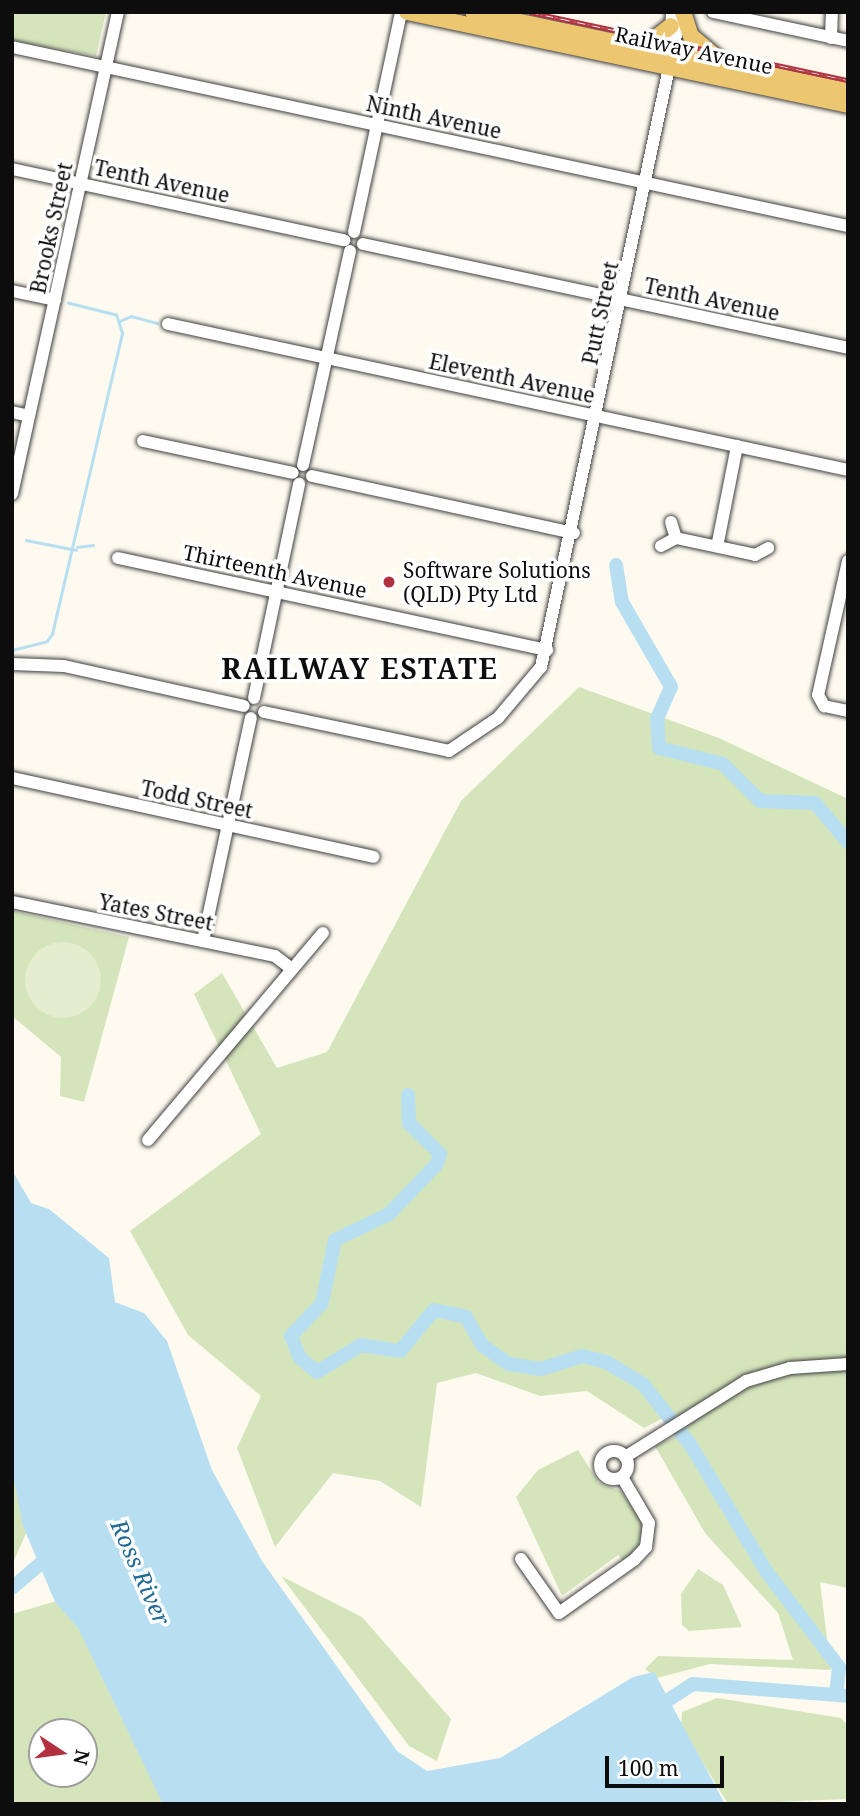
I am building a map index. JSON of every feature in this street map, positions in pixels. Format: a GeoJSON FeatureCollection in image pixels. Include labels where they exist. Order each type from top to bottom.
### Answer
{"type":"FeatureCollection","features":[{"type":"Feature","properties":{"kind":"main road","name":"Railway Avenue"},"geometry":{"type":"LineString","coordinates":[[407,12],[726,65],[848,91]]}},
{"type":"Feature","properties":{"kind":"main road","name":"Railway Avenue"},"geometry":{"type":"LineString","coordinates":[[473,12],[644,47],[672,58],[848,105]]}},
{"type":"Feature","properties":{"kind":"main road"},"geometry":{"type":"LineString","coordinates":[[682,12],[695,40],[726,65]]}},
{"type":"Feature","properties":{"kind":"main road"},"geometry":{"type":"LineString","coordinates":[[644,47],[671,19]]}},
{"type":"Feature","properties":{"kind":"street","name":"Brooks Street"},"geometry":{"type":"LineString","coordinates":[[12,494],[118,12]]}},
{"type":"Feature","properties":{"kind":"street"},"geometry":{"type":"LineString","coordinates":[[203,941],[250,707],[327,358],[349,241],[401,12]]}},
{"type":"Feature","properties":{"kind":"street"},"geometry":{"type":"LineString","coordinates":[[672,58],[682,12]]}},
{"type":"Feature","properties":{"kind":"street","name":"Railway Avenue"},"geometry":{"type":"LineString","coordinates":[[713,12],[848,41]]}},
{"type":"Feature","properties":{"kind":"street"},"geometry":{"type":"LineString","coordinates":[[831,38],[832,12]]}},
{"type":"Feature","properties":{"kind":"street"},"geometry":{"type":"LineString","coordinates":[[671,19],[672,58]]}},
{"type":"Feature","properties":{"kind":"street","name":"Ninth Avenue"},"geometry":{"type":"LineString","coordinates":[[12,47],[848,226]]}},
{"type":"Feature","properties":{"kind":"street","name":"Putt Street"},"geometry":{"type":"LineString","coordinates":[[250,707],[449,751],[480,734],[512,704],[547,650],[574,533],[672,58]]}},
{"type":"Feature","properties":{"kind":"street","name":"Tenth Avenue"},"geometry":{"type":"LineString","coordinates":[[12,169],[848,348]]}},
{"type":"Feature","properties":{"kind":"street"},"geometry":{"type":"LineString","coordinates":[[12,290],[55,300]]}},
{"type":"Feature","properties":{"kind":"street","name":"Eleventh Avenue"},"geometry":{"type":"LineString","coordinates":[[168,324],[848,470]]}},
{"type":"Feature","properties":{"kind":"street"},"geometry":{"type":"LineString","coordinates":[[12,412],[29,416]]}},
{"type":"Feature","properties":{"kind":"street"},"geometry":{"type":"LineString","coordinates":[[143,441],[574,533]]}},
{"type":"Feature","properties":{"kind":"street"},"geometry":{"type":"LineString","coordinates":[[718,542],[737,446]]}},
{"type":"Feature","properties":{"kind":"street"},"geometry":{"type":"LineString","coordinates":[[671,522],[676,538]]}},
{"type":"Feature","properties":{"kind":"street"},"geometry":{"type":"LineString","coordinates":[[661,546],[676,538],[718,542],[755,555],[762,568]]}},
{"type":"Feature","properties":{"kind":"street"},"geometry":{"type":"LineString","coordinates":[[755,555],[768,548]]}},
{"type":"Feature","properties":{"kind":"street","name":"Thirteenth Avenue"},"geometry":{"type":"LineString","coordinates":[[118,558],[547,650]]}},
{"type":"Feature","properties":{"kind":"street"},"geometry":{"type":"LineString","coordinates":[[848,561],[845,590],[818,695],[824,706],[848,711]]}},
{"type":"Feature","properties":{"kind":"street"},"geometry":{"type":"LineString","coordinates":[[12,664],[64,666],[250,707]]}},
{"type":"Feature","properties":{"kind":"street","name":"Todd Street"},"geometry":{"type":"LineString","coordinates":[[12,778],[373,857]]}},
{"type":"Feature","properties":{"kind":"street","name":"Yates Street"},"geometry":{"type":"LineString","coordinates":[[12,902],[275,956],[288,966]]}},
{"type":"Feature","properties":{"kind":"street"},"geometry":{"type":"LineString","coordinates":[[148,1140],[288,966],[323,933]]}},
{"type":"Feature","properties":{"kind":"street"},"geometry":{"type":"LineString","coordinates":[[521,1559],[559,1613],[635,1560],[646,1547],[649,1523],[622,1477],[625,1457],[685,1416],[765,1374],[848,1364]]}},
{"type":"Feature","properties":{"kind":"street"},"geometry":{"type":"LineString","coordinates":[[622,1477],[607,1478],[600,1461],[609,1451],[625,1457]]}},
{"type":"Feature","properties":{"kind":"green space"},"geometry":{"type":"Polygon","coordinates":[[[12,12],[106,12],[96,56],[12,41],[12,12]]]}},
{"type":"Feature","properties":{"kind":"green space"},"geometry":{"type":"Polygon","coordinates":[[[579,687],[719,738],[848,799],[848,1588],[820,1582],[831,1670],[710,1664],[657,1678],[645,1669],[658,1656],[793,1660],[778,1613],[705,1533],[655,1446],[676,1436],[663,1418],[644,1428],[587,1391],[540,1396],[476,1373],[437,1383],[421,1507],[380,1481],[333,1473],[275,1547],[237,1448],[261,1396],[188,1335],[130,1231],[261,1134],[194,994],[222,973],[277,1068],[327,1052],[461,801],[579,687]]]}},
{"type":"Feature","properties":{"kind":"green space"},"geometry":{"type":"Polygon","coordinates":[[[12,911],[129,937],[84,1102],[60,1096],[61,1057],[12,1016],[12,911]]]}},
{"type":"Feature","properties":{"kind":"green space"},"geometry":{"type":"Polygon","coordinates":[[[56,942],[70,942],[84,948],[95,959],[101,980],[98,995],[90,1007],[70,1018],[56,1018],[42,1012],[31,1001],[25,987],[25,973],[31,959],[42,948],[56,942]]]}},
{"type":"Feature","properties":{"kind":"green space"},"geometry":{"type":"Polygon","coordinates":[[[12,1391],[36,1511],[12,1565],[12,1391]]]}},
{"type":"Feature","properties":{"kind":"green space"},"geometry":{"type":"Polygon","coordinates":[[[578,1450],[599,1483],[621,1491],[644,1525],[637,1551],[624,1561],[618,1555],[562,1596],[516,1497],[538,1470],[578,1450]]]}},
{"type":"Feature","properties":{"kind":"green space"},"geometry":{"type":"Polygon","coordinates":[[[698,1569],[723,1585],[742,1627],[689,1631],[682,1625],[681,1594],[698,1569]]]}},
{"type":"Feature","properties":{"kind":"green space"},"geometry":{"type":"Polygon","coordinates":[[[281,1576],[362,1617],[451,1719],[437,1761],[409,1746],[281,1576]]]}},
{"type":"Feature","properties":{"kind":"green space"},"geometry":{"type":"Polygon","coordinates":[[[84,1593],[189,1804],[12,1804],[12,1614],[84,1593]]]}},
{"type":"Feature","properties":{"kind":"green space"},"geometry":{"type":"Polygon","coordinates":[[[717,1698],[841,1718],[848,1726],[848,1799],[728,1804],[681,1727],[682,1712],[717,1698]]]}},
{"type":"Feature","properties":{"kind":"water","name":"Ross River"},"geometry":{"type":"Polygon","coordinates":[[[12,1170],[31,1203],[49,1209],[109,1258],[115,1302],[144,1313],[167,1341],[212,1470],[262,1561],[397,1751],[427,1771],[500,1758],[633,1677],[654,1672],[725,1804],[163,1804],[78,1628],[55,1602],[23,1526],[12,1470],[12,1170]]]}},
{"type":"Feature","properties":{"kind":"waterway"},"geometry":{"type":"LineString","coordinates":[[12,650],[47,641],[52,634],[122,333],[116,315],[68,303]]}},
{"type":"Feature","properties":{"kind":"waterway"},"geometry":{"type":"LineString","coordinates":[[120,321],[131,316],[157,323]]}},
{"type":"Feature","properties":{"kind":"waterway"},"geometry":{"type":"LineString","coordinates":[[26,540],[76,550]]}},
{"type":"Feature","properties":{"kind":"waterway"},"geometry":{"type":"LineString","coordinates":[[77,547],[93,545]]}},
{"type":"Feature","properties":{"kind":"waterway"},"geometry":{"type":"LineString","coordinates":[[616,565],[622,602],[671,687],[657,718],[659,748],[723,764],[760,801],[815,803],[848,842]]}},
{"type":"Feature","properties":{"kind":"waterway"},"geometry":{"type":"LineString","coordinates":[[408,1095],[409,1123],[440,1154],[436,1165],[389,1214],[335,1240],[322,1303],[291,1336],[300,1358],[317,1372],[361,1345],[400,1351],[434,1310],[466,1317],[483,1346],[509,1364],[541,1369],[582,1356],[606,1362],[643,1384],[690,1444],[766,1571],[839,1667],[836,1694]]}},
{"type":"Feature","properties":{"kind":"waterway"},"geometry":{"type":"LineString","coordinates":[[12,1588],[53,1553]]}},
{"type":"Feature","properties":{"kind":"waterway"},"geometry":{"type":"LineString","coordinates":[[654,1709],[693,1684],[848,1696]]}},
{"type":"Feature","properties":{"kind":"railway"},"geometry":{"type":"LineString","coordinates":[[530,12],[848,80]]}},
{"type":"Feature","properties":{"kind":"place","name":"Software Solutions (QLD) Pty Ltd"},"geometry":{"type":"Point","coordinates":[389,582]}},
{"type":"Feature","properties":{"kind":"district","name":"RAILWAY ESTATE"},"geometry":{"type":"Point","coordinates":[360,668]}}]}
